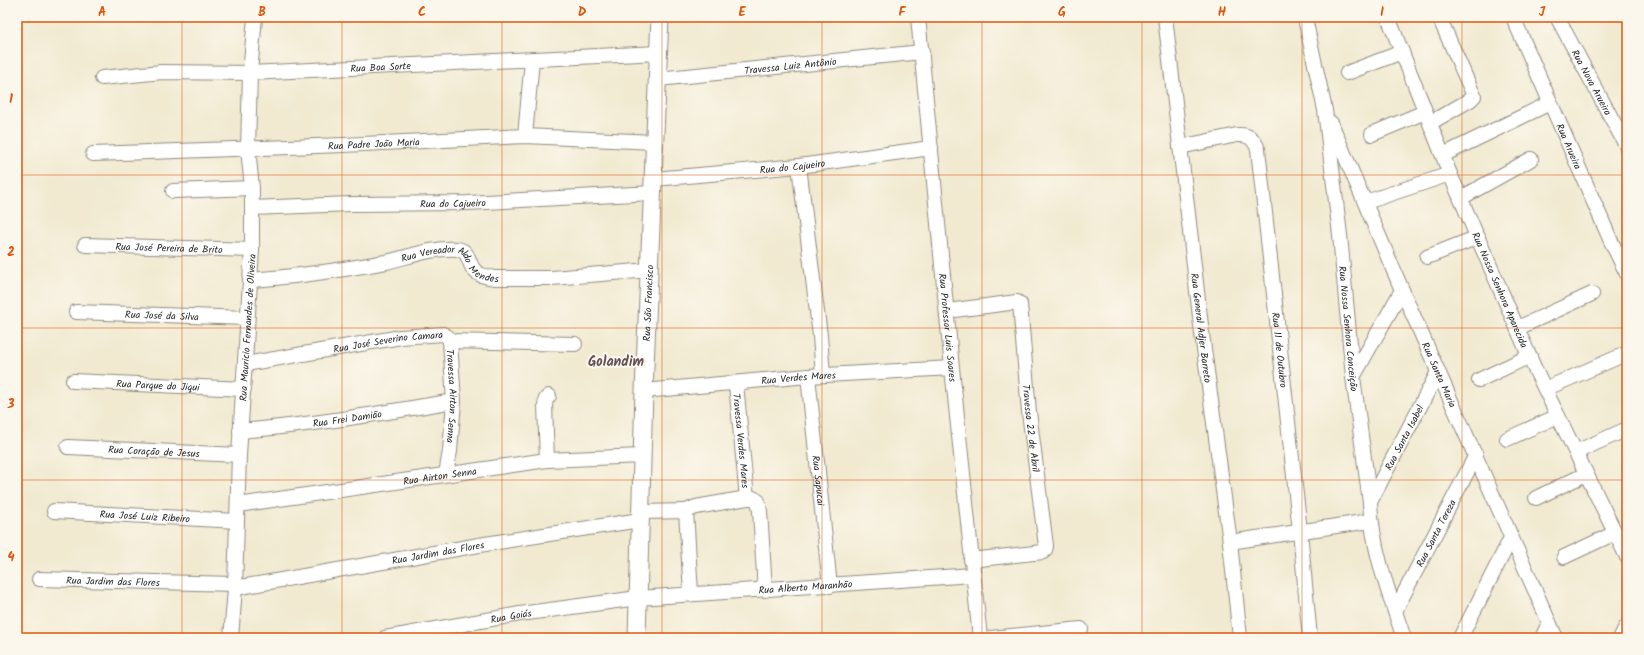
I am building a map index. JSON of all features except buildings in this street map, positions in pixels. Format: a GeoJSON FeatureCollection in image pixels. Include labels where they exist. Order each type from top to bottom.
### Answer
{"type":"FeatureCollection","features":[{"type":"Feature","properties":{"kind":"street","name":"Rua Mauricio Fernandes de Oliveira"},"geometry":{"type":"LineString","coordinates":[[231,638],[235,586],[240,431],[246,364],[247,318],[252,250],[252,188],[248,149],[250,73],[255,17]]}},
{"type":"Feature","properties":{"kind":"street","name":"Rua São Francisco"},"geometry":{"type":"LineString","coordinates":[[637,638],[644,391],[660,17]]}},
{"type":"Feature","properties":{"kind":"street","name":"Rua Professor Luis Soares"},"geometry":{"type":"LineString","coordinates":[[918,17],[971,560],[980,638]]}},
{"type":"Feature","properties":{"kind":"street","name":"Rua General Adjer Barreto"},"geometry":{"type":"LineString","coordinates":[[1165,17],[1202,334],[1230,542],[1240,638]]}},
{"type":"Feature","properties":{"kind":"street","name":"Rua Nossa Senhora Conceição"},"geometry":{"type":"LineString","coordinates":[[1307,17],[1306,23],[1325,110],[1340,235],[1353,377],[1370,502],[1370,521],[1377,556],[1404,638]]}},
{"type":"Feature","properties":{"kind":"street","name":"Rua Nossa Senhora Aparecida"},"geometry":{"type":"LineString","coordinates":[[1388,17],[1450,174],[1530,356],[1627,557]]}},
{"type":"Feature","properties":{"kind":"street"},"geometry":{"type":"LineString","coordinates":[[1372,134],[1428,117],[1470,100],[1474,96],[1439,17]]}},
{"type":"Feature","properties":{"kind":"street","name":"Rua Arueira"},"geometry":{"type":"LineString","coordinates":[[1513,17],[1627,274]]}},
{"type":"Feature","properties":{"kind":"street","name":"Rua Nova Arueira"},"geometry":{"type":"LineString","coordinates":[[1557,17],[1627,147]]}},
{"type":"Feature","properties":{"kind":"street","name":"Travessa Luiz Antônio"},"geometry":{"type":"LineString","coordinates":[[658,79],[922,52]]}},
{"type":"Feature","properties":{"kind":"street"},"geometry":{"type":"LineString","coordinates":[[1347,73],[1402,52]]}},
{"type":"Feature","properties":{"kind":"street","name":"Rua Boa Sorte"},"geometry":{"type":"LineString","coordinates":[[102,78],[162,72],[250,73],[659,53]]}},
{"type":"Feature","properties":{"kind":"street"},"geometry":{"type":"LineString","coordinates":[[525,136],[532,60]]}},
{"type":"Feature","properties":{"kind":"street"},"geometry":{"type":"LineString","coordinates":[[1443,156],[1550,103]]}},
{"type":"Feature","properties":{"kind":"street","name":"Rua Santa Maria"},"geometry":{"type":"LineString","coordinates":[[1325,110],[1366,202],[1402,290],[1556,638]]}},
{"type":"Feature","properties":{"kind":"street","name":"Rua 11 de Outubro"},"geometry":{"type":"LineString","coordinates":[[1180,146],[1244,134],[1251,137],[1256,143],[1258,149],[1300,530],[1310,638]]}},
{"type":"Feature","properties":{"kind":"street","name":"Rua Padre João Maria"},"geometry":{"type":"LineString","coordinates":[[93,154],[248,149],[525,136],[655,142]]}},
{"type":"Feature","properties":{"kind":"street","name":"Rua do Cajueiro"},"geometry":{"type":"LineString","coordinates":[[252,208],[351,204],[467,203],[653,186],[931,148]]}},
{"type":"Feature","properties":{"kind":"street"},"geometry":{"type":"LineString","coordinates":[[1461,198],[1531,159]]}},
{"type":"Feature","properties":{"kind":"street"},"geometry":{"type":"LineString","coordinates":[[799,166],[820,336],[823,375]]}},
{"type":"Feature","properties":{"kind":"street"},"geometry":{"type":"LineString","coordinates":[[1366,202],[1450,174]]}},
{"type":"Feature","properties":{"kind":"street"},"geometry":{"type":"LineString","coordinates":[[173,191],[252,188]]}},
{"type":"Feature","properties":{"kind":"street"},"geometry":{"type":"LineString","coordinates":[[1427,257],[1478,237]]}},
{"type":"Feature","properties":{"kind":"street","name":"Rua José Pereira de Brito"},"geometry":{"type":"LineString","coordinates":[[85,245],[252,250]]}},
{"type":"Feature","properties":{"kind":"street","name":"Rua Vereador Aldo Mendes"},"geometry":{"type":"LineString","coordinates":[[250,280],[278,278],[386,262],[440,250],[453,249],[460,250],[467,254],[472,267],[477,273],[495,278],[552,278],[650,270]]}},
{"type":"Feature","properties":{"kind":"street"},"geometry":{"type":"LineString","coordinates":[[1353,377],[1402,290]]}},
{"type":"Feature","properties":{"kind":"street"},"geometry":{"type":"LineString","coordinates":[[1518,328],[1592,294]]}},
{"type":"Feature","properties":{"kind":"street","name":"Travessa 22 de Abril"},"geometry":{"type":"LineString","coordinates":[[947,311],[1017,302],[1020,304],[1029,412],[1046,546],[1043,552],[971,560]]}},
{"type":"Feature","properties":{"kind":"street","name":"Rua José da Silva"},"geometry":{"type":"LineString","coordinates":[[76,312],[247,318]]}},
{"type":"Feature","properties":{"kind":"street","name":"Rua José Severino Camara"},"geometry":{"type":"LineString","coordinates":[[246,364],[401,337],[443,334],[448,337],[450,341],[575,344]]}},
{"type":"Feature","properties":{"kind":"street","name":"Travessa Airton Senna"},"geometry":{"type":"LineString","coordinates":[[446,474],[450,451],[454,401],[450,341]]}},
{"type":"Feature","properties":{"kind":"street"},"geometry":{"type":"LineString","coordinates":[[1545,389],[1623,355]]}},
{"type":"Feature","properties":{"kind":"street"},"geometry":{"type":"LineString","coordinates":[[1479,380],[1530,356]]}},
{"type":"Feature","properties":{"kind":"street","name":"Rua Verdes Mares"},"geometry":{"type":"LineString","coordinates":[[644,391],[736,384],[808,376],[952,368]]}},
{"type":"Feature","properties":{"kind":"street","name":"Rua Santa Isabel"},"geometry":{"type":"LineString","coordinates":[[1370,502],[1438,372]]}},
{"type":"Feature","properties":{"kind":"street","name":"Rua Sapucai"},"geometry":{"type":"LineString","coordinates":[[808,376],[830,586]]}},
{"type":"Feature","properties":{"kind":"street","name":"Rua Parque do Jiqui"},"geometry":{"type":"LineString","coordinates":[[73,381],[244,388]]}},
{"type":"Feature","properties":{"kind":"street","name":"Travessa Verdes Mares"},"geometry":{"type":"LineString","coordinates":[[736,384],[747,498]]}},
{"type":"Feature","properties":{"kind":"street"},"geometry":{"type":"LineString","coordinates":[[547,460],[545,405],[546,399],[549,396]]}},
{"type":"Feature","properties":{"kind":"street","name":"Rua Frei Damião"},"geometry":{"type":"LineString","coordinates":[[240,431],[280,428],[454,401]]}},
{"type":"Feature","properties":{"kind":"street"},"geometry":{"type":"LineString","coordinates":[[1507,439],[1558,416]]}},
{"type":"Feature","properties":{"kind":"street"},"geometry":{"type":"LineString","coordinates":[[1576,452],[1627,429]]}},
{"type":"Feature","properties":{"kind":"street","name":"Rua Coração de Jesus"},"geometry":{"type":"LineString","coordinates":[[68,447],[239,455]]}},
{"type":"Feature","properties":{"kind":"street","name":"Rua Santa Tereza"},"geometry":{"type":"LineString","coordinates":[[1395,611],[1476,455]]}},
{"type":"Feature","properties":{"kind":"street","name":"Rua Airton Senna"},"geometry":{"type":"LineString","coordinates":[[238,505],[547,460],[642,456]]}},
{"type":"Feature","properties":{"kind":"street"},"geometry":{"type":"LineString","coordinates":[[1536,498],[1586,474]]}},
{"type":"Feature","properties":{"kind":"street"},"geometry":{"type":"LineString","coordinates":[[747,498],[753,498],[758,501],[760,511],[765,590]]}},
{"type":"Feature","properties":{"kind":"street","name":"Rua Jardim das Flores"},"geometry":{"type":"LineString","coordinates":[[39,579],[235,586],[641,516],[686,511],[696,507],[747,498]]}},
{"type":"Feature","properties":{"kind":"street","name":"Rua José Luiz Ribeiro"},"geometry":{"type":"LineString","coordinates":[[54,511],[237,521]]}},
{"type":"Feature","properties":{"kind":"street"},"geometry":{"type":"LineString","coordinates":[[686,511],[690,594]]}},
{"type":"Feature","properties":{"kind":"street"},"geometry":{"type":"LineString","coordinates":[[1230,542],[1300,530],[1370,521]]}},
{"type":"Feature","properties":{"kind":"street"},"geometry":{"type":"LineString","coordinates":[[1564,557],[1615,533]]}},
{"type":"Feature","properties":{"kind":"street"},"geometry":{"type":"LineString","coordinates":[[1460,638],[1511,538]]}},
{"type":"Feature","properties":{"kind":"street","name":"Rua Alberto Maranhão"},"geometry":{"type":"LineString","coordinates":[[638,598],[973,575]]}},
{"type":"Feature","properties":{"kind":"street","name":"Rua Goiás"},"geometry":{"type":"LineString","coordinates":[[385,638],[520,614],[638,598]]}},
{"type":"Feature","properties":{"kind":"street"},"geometry":{"type":"LineString","coordinates":[[1542,638],[1550,623]]}},
{"type":"Feature","properties":{"kind":"street"},"geometry":{"type":"LineString","coordinates":[[1622,638],[1627,628]]}},
{"type":"Feature","properties":{"kind":"street"},"geometry":{"type":"LineString","coordinates":[[991,638],[1081,629]]}},
{"type":"Feature","properties":{"kind":"district","name":"Golandim"},"geometry":{"type":"Point","coordinates":[616,361]}}]}
